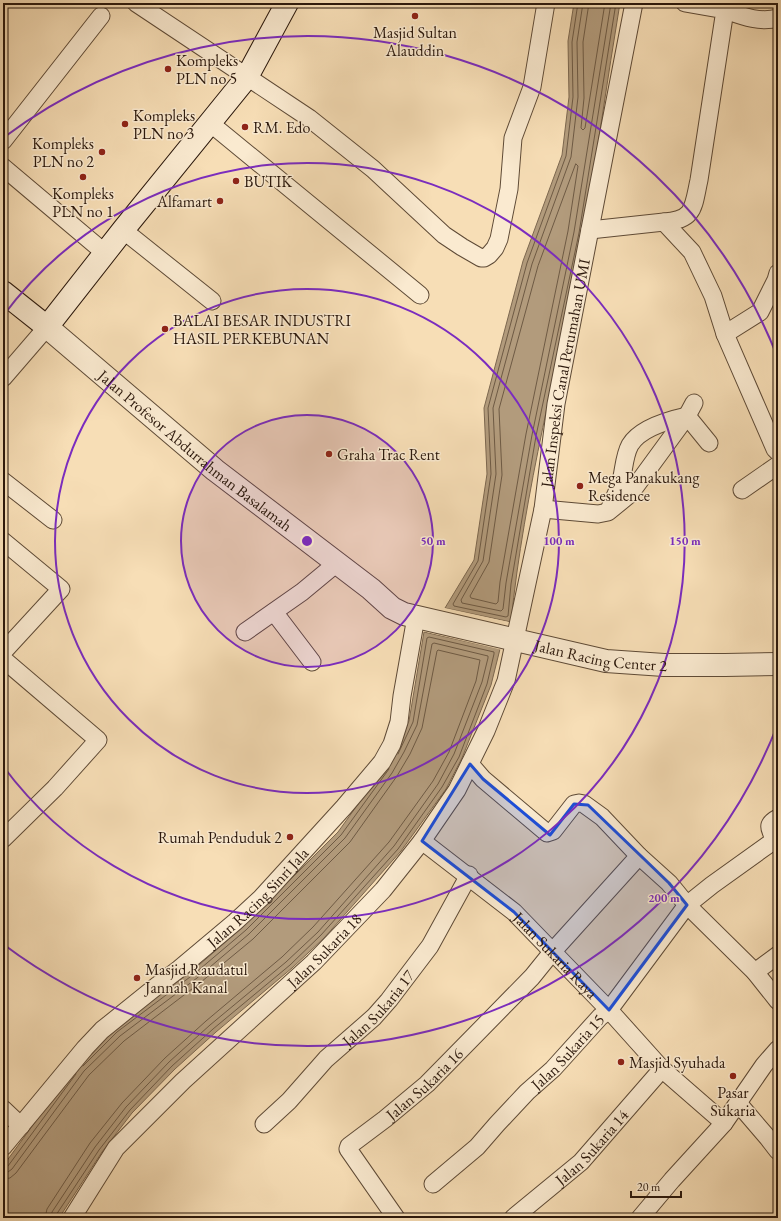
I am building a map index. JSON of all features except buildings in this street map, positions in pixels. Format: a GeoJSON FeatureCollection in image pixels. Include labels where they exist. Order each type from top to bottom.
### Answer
{"type":"FeatureCollection","features":[{"type":"Feature","properties":{"kind":"street"},"geometry":{"type":"LineString","coordinates":[[136,3],[309,118],[373,169],[444,235],[477,257],[484,258],[495,248],[499,239],[509,188],[513,138],[532,87],[546,3]]}},
{"type":"Feature","properties":{"kind":"street"},"geometry":{"type":"LineString","coordinates":[[3,378],[47,328],[123,230],[247,77],[287,3]]}},
{"type":"Feature","properties":{"kind":"street","name":"Jalan Inspeksi Canal Perumahan UMI"},"geometry":{"type":"LineString","coordinates":[[511,639],[543,509],[556,404],[634,3]]}},
{"type":"Feature","properties":{"kind":"street"},"geometry":{"type":"LineString","coordinates":[[685,3],[725,7],[756,20],[772,20],[778,18]]}},
{"type":"Feature","properties":{"kind":"street"},"geometry":{"type":"LineString","coordinates":[[590,230],[676,221],[687,217],[693,206],[699,180],[725,7]]}},
{"type":"Feature","properties":{"kind":"street"},"geometry":{"type":"LineString","coordinates":[[3,141],[101,16]]}},
{"type":"Feature","properties":{"kind":"street"},"geometry":{"type":"LineString","coordinates":[[210,122],[420,295]]}},
{"type":"Feature","properties":{"kind":"street"},"geometry":{"type":"LineString","coordinates":[[3,167],[105,253]]}},
{"type":"Feature","properties":{"kind":"street"},"geometry":{"type":"LineString","coordinates":[[664,222],[692,252],[713,296],[725,334],[775,449],[778,452]]}},
{"type":"Feature","properties":{"kind":"street"},"geometry":{"type":"LineString","coordinates":[[123,230],[212,301]]}},
{"type":"Feature","properties":{"kind":"street"},"geometry":{"type":"LineString","coordinates":[[725,334],[760,312],[778,273]]}},
{"type":"Feature","properties":{"kind":"street","name":"Jalan Profesor Abdurrahman Basalamah"},"geometry":{"type":"LineString","coordinates":[[3,292],[215,470],[371,589],[392,608],[421,618]]}},
{"type":"Feature","properties":{"kind":"street"},"geometry":{"type":"LineString","coordinates":[[543,509],[598,514],[608,512],[630,494],[690,409]]}},
{"type":"Feature","properties":{"kind":"street"},"geometry":{"type":"LineString","coordinates":[[608,512],[621,483],[627,455],[631,445],[638,438],[661,423],[690,409]]}},
{"type":"Feature","properties":{"kind":"street"},"geometry":{"type":"LineString","coordinates":[[690,409],[709,443]]}},
{"type":"Feature","properties":{"kind":"street"},"geometry":{"type":"LineString","coordinates":[[742,490],[778,465]]}},
{"type":"Feature","properties":{"kind":"street"},"geometry":{"type":"LineString","coordinates":[[3,481],[54,520]]}},
{"type":"Feature","properties":{"kind":"street"},"geometry":{"type":"LineString","coordinates":[[3,541],[61,589],[3,652]]}},
{"type":"Feature","properties":{"kind":"street"},"geometry":{"type":"LineString","coordinates":[[245,632],[302,592],[336,563]]}},
{"type":"Feature","properties":{"kind":"street"},"geometry":{"type":"LineString","coordinates":[[274,612],[312,662]]}},
{"type":"Feature","properties":{"kind":"street","name":"Jalan Racing Center 2"},"geometry":{"type":"LineString","coordinates":[[421,618],[606,661],[664,664],[778,664]]}},
{"type":"Feature","properties":{"kind":"street","name":"Jalan Racing Sinri Jala"},"geometry":{"type":"LineString","coordinates":[[4,1141],[21,1126],[85,1048],[102,1030],[179,969],[261,898],[344,808],[382,762],[392,744],[399,722],[402,696],[421,618]]}},
{"type":"Feature","properties":{"kind":"street","name":"Jalan Sukaria 18"},"geometry":{"type":"LineString","coordinates":[[72,1218],[116,1148],[183,1080],[318,957],[383,890],[422,841],[457,790],[486,732],[506,681],[511,639]]}},
{"type":"Feature","properties":{"kind":"street"},"geometry":{"type":"LineString","coordinates":[[3,659],[98,740],[55,788],[3,839]]}},
{"type":"Feature","properties":{"kind":"street"},"geometry":{"type":"LineString","coordinates":[[470,764],[483,779],[547,833],[553,831],[574,804],[584,804],[602,817],[639,856],[669,883],[687,906],[755,972],[778,1001]]}},
{"type":"Feature","properties":{"kind":"street","name":"Jalan Sukaria 15"},"geometry":{"type":"LineString","coordinates":[[433,1184],[477,1147],[526,1092],[553,1070],[596,1022],[609,1010],[687,906],[712,885],[772,842],[773,836],[769,828],[773,821],[778,818]]}},
{"type":"Feature","properties":{"kind":"street","name":"Jalan Sukaria Raya"},"geometry":{"type":"LineString","coordinates":[[422,841],[514,912],[609,1010],[662,1069],[724,1123]]}},
{"type":"Feature","properties":{"kind":"street"},"geometry":{"type":"LineString","coordinates":[[553,951],[639,856]]}},
{"type":"Feature","properties":{"kind":"street","name":"Jalan Sukaria 17"},"geometry":{"type":"LineString","coordinates":[[264,1124],[289,1101],[326,1059],[374,1017],[389,1000],[430,946],[468,876]]}},
{"type":"Feature","properties":{"kind":"street","name":"Jalan Sukaria 16"},"geometry":{"type":"LineString","coordinates":[[396,1218],[348,1149],[349,1146],[385,1119],[427,1084],[532,977],[553,951]]}},
{"type":"Feature","properties":{"kind":"street"},"geometry":{"type":"LineString","coordinates":[[755,972],[778,956]]}},
{"type":"Feature","properties":{"kind":"street"},"geometry":{"type":"LineString","coordinates":[[640,1218],[724,1123],[764,1065],[778,1049]]}},
{"type":"Feature","properties":{"kind":"street","name":"Jalan Sukaria 14"},"geometry":{"type":"LineString","coordinates":[[513,1218],[581,1162],[662,1069]]}},
{"type":"Feature","properties":{"kind":"street"},"geometry":{"type":"LineString","coordinates":[[738,1103],[778,1151]]}},
{"type":"Feature","properties":{"kind":"street"},"geometry":{"type":"LineString","coordinates":[[3,1109],[21,1126]]}},
{"type":"Feature","properties":{"kind":"highlighted area"},"geometry":{"type":"Polygon","coordinates":[[[470,764],[483,779],[550,835],[574,804],[588,805],[669,883],[687,905],[609,1010],[514,912],[422,841],[470,764]]]}},
{"type":"Feature","properties":{"kind":"water"},"geometry":{"type":"Polygon","coordinates":[[[574,3],[620,3],[583,234],[524,524],[511,622],[445,608],[474,560],[487,474],[484,408],[523,261],[562,155],[569,97],[568,41],[574,3]]]}},
{"type":"Feature","properties":{"kind":"water"},"geometry":{"type":"Polygon","coordinates":[[[424,632],[500,649],[491,685],[462,758],[446,789],[401,851],[324,938],[292,968],[216,1032],[175,1069],[132,1113],[102,1152],[59,1218],[3,1218],[3,1166],[77,1065],[114,1029],[192,971],[243,927],[338,832],[384,768],[409,721],[424,632]]]}},
{"type":"Feature","properties":{"kind":"pier"},"geometry":{"type":"Polygon","coordinates":[[[443,608],[513,623],[511,624],[445,610],[443,608]]]}},
{"type":"Feature","properties":{"kind":"pier"},"geometry":{"type":"Polygon","coordinates":[[[422,631],[500,647],[502,650],[422,631]]]}},
{"type":"Feature","properties":{"kind":"place","name":"Masjid Sultan Alauddin"},"geometry":{"type":"Point","coordinates":[415,16]}},
{"type":"Feature","properties":{"kind":"place","name":"Kompleks PLN no 5"},"geometry":{"type":"Point","coordinates":[168,69]}},
{"type":"Feature","properties":{"kind":"place","name":"Kompleks PLN no 3"},"geometry":{"type":"Point","coordinates":[125,124]}},
{"type":"Feature","properties":{"kind":"place","name":"RM. Edo"},"geometry":{"type":"Point","coordinates":[245,127]}},
{"type":"Feature","properties":{"kind":"place","name":"Kompleks PLN no 2"},"geometry":{"type":"Point","coordinates":[102,152]}},
{"type":"Feature","properties":{"kind":"place","name":"Kompleks PLN no 1"},"geometry":{"type":"Point","coordinates":[83,177]}},
{"type":"Feature","properties":{"kind":"place","name":"BUTIK"},"geometry":{"type":"Point","coordinates":[236,181]}},
{"type":"Feature","properties":{"kind":"place","name":"Alfamart"},"geometry":{"type":"Point","coordinates":[220,201]}},
{"type":"Feature","properties":{"kind":"place","name":"BALAI BESAR INDUSTRI HASIL PERKEBUNAN"},"geometry":{"type":"Point","coordinates":[165,329]}},
{"type":"Feature","properties":{"kind":"place","name":"Graha Trac Rent"},"geometry":{"type":"Point","coordinates":[329,454]}},
{"type":"Feature","properties":{"kind":"place","name":"Mega Panakukang Residence"},"geometry":{"type":"Point","coordinates":[580,486]}},
{"type":"Feature","properties":{"kind":"place","name":"Rumah Penduduk 2"},"geometry":{"type":"Point","coordinates":[290,837]}},
{"type":"Feature","properties":{"kind":"place","name":"Masjid Raudatul Jannah Kanal"},"geometry":{"type":"Point","coordinates":[137,978]}},
{"type":"Feature","properties":{"kind":"place","name":"Masjid Syuhada"},"geometry":{"type":"Point","coordinates":[621,1062]}},
{"type":"Feature","properties":{"kind":"place","name":"Pasar Sukaria"},"geometry":{"type":"Point","coordinates":[733,1076]}}]}
